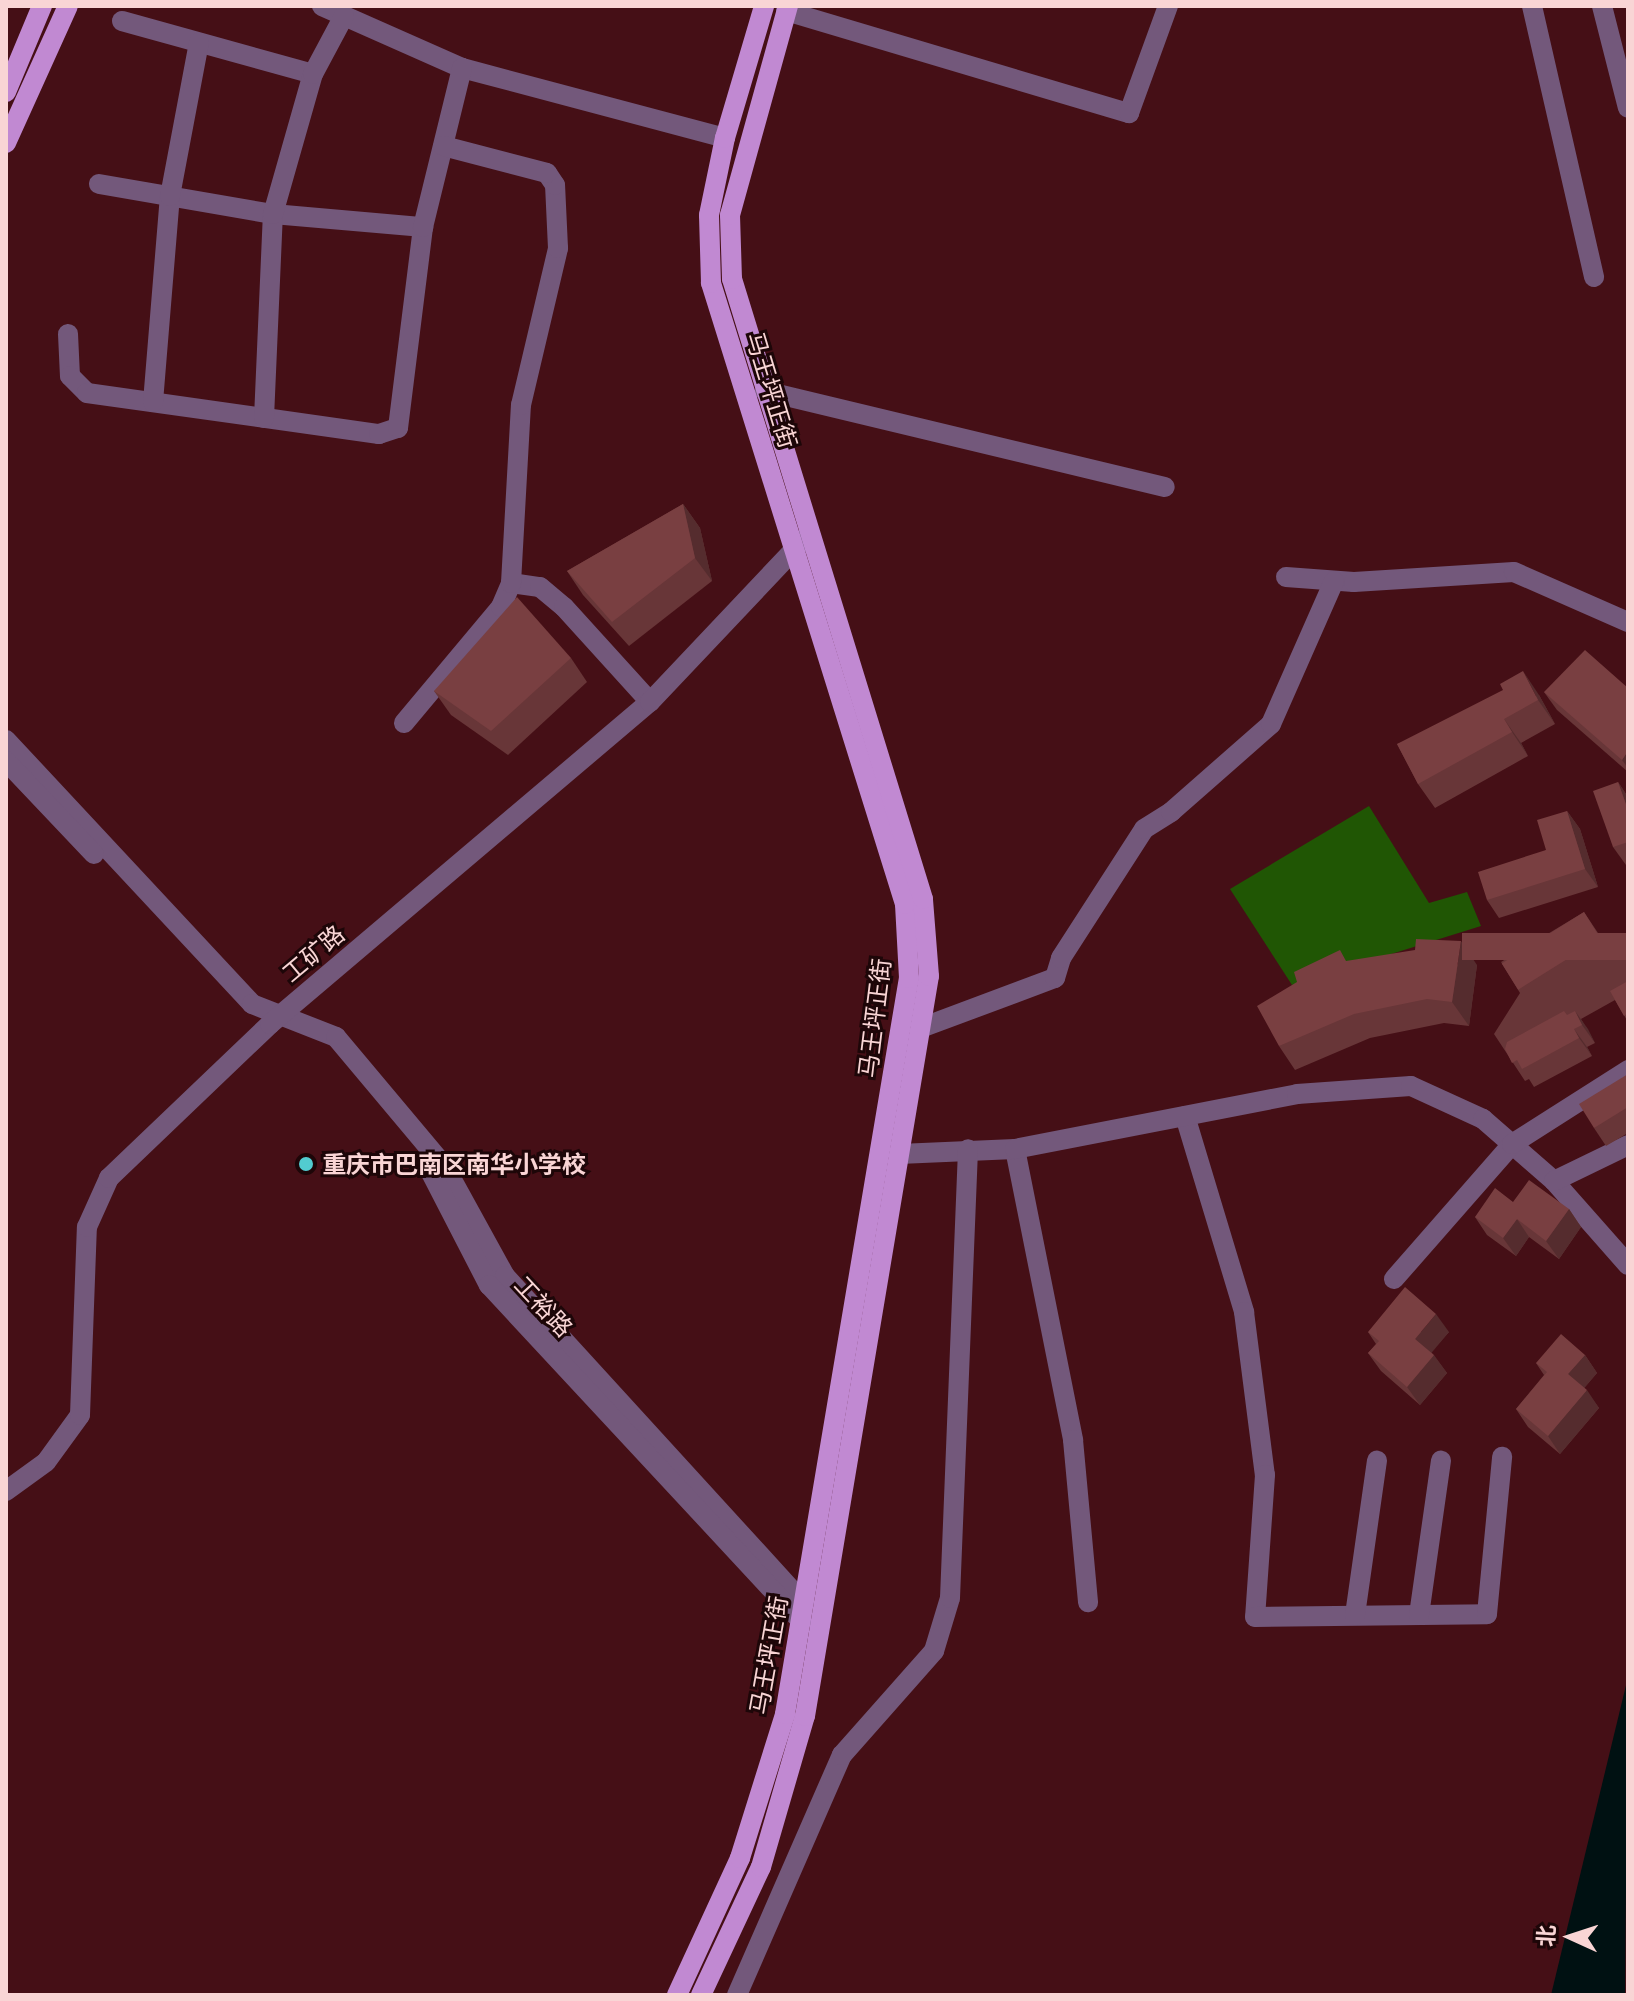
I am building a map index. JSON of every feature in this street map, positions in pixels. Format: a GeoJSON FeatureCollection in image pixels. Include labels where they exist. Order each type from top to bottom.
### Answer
{"type":"FeatureCollection","features":[{"type":"Feature","properties":{"kind":"main road"},"geometry":{"type":"LineString","coordinates":[[6,92],[42,6]]}},
{"type":"Feature","properties":{"kind":"main road"},"geometry":{"type":"LineString","coordinates":[[6,143],[68,6]]}},
{"type":"Feature","properties":{"kind":"main road","name":"马王坪正街"},"geometry":{"type":"LineString","coordinates":[[677,1995],[740,1858],[766,1787],[803,1612],[909,978],[905,904],[711,283],[709,215],[725,138],[764,6]]}},
{"type":"Feature","properties":{"kind":"main road","name":"马王坪正街"},"geometry":{"type":"LineString","coordinates":[[701,1995],[761,1867],[805,1716],[929,976],[923,899],[732,279],[730,215],[787,8]]}},
{"type":"Feature","properties":{"kind":"street"},"geometry":{"type":"LineString","coordinates":[[322,6],[462,68],[725,138]]}},
{"type":"Feature","properties":{"kind":"street"},"geometry":{"type":"LineString","coordinates":[[787,8],[1129,113],[1168,6]]}},
{"type":"Feature","properties":{"kind":"street"},"geometry":{"type":"LineString","coordinates":[[1532,6],[1594,277]]}},
{"type":"Feature","properties":{"kind":"street"},"geometry":{"type":"LineString","coordinates":[[1602,6],[1628,108]]}},
{"type":"Feature","properties":{"kind":"street"},"geometry":{"type":"LineString","coordinates":[[264,418],[273,214],[313,74],[344,16]]}},
{"type":"Feature","properties":{"kind":"street"},"geometry":{"type":"LineString","coordinates":[[122,21],[313,74]]}},
{"type":"Feature","properties":{"kind":"street"},"geometry":{"type":"LineString","coordinates":[[153,402],[170,196],[199,43]]}},
{"type":"Feature","properties":{"kind":"street"},"geometry":{"type":"LineString","coordinates":[[68,334],[70,376],[87,393],[379,434],[398,428],[423,227],[462,68]]}},
{"type":"Feature","properties":{"kind":"street"},"geometry":{"type":"LineString","coordinates":[[404,723],[501,607],[511,583],[521,405],[558,248],[555,185],[547,173],[443,146]]}},
{"type":"Feature","properties":{"kind":"street"},"geometry":{"type":"LineString","coordinates":[[99,184],[273,214],[423,227]]}},
{"type":"Feature","properties":{"kind":"street"},"geometry":{"type":"LineString","coordinates":[[765,391],[1165,487]]}},
{"type":"Feature","properties":{"kind":"street","name":"工矿路"},"geometry":{"type":"LineString","coordinates":[[6,1491],[56,1453],[80,1415],[87,1227],[95,1200],[109,1178],[275,1020],[650,702],[811,533]]}},
{"type":"Feature","properties":{"kind":"street"},"geometry":{"type":"LineString","coordinates":[[1286,577],[1334,581],[1514,572],[1628,622]]}},
{"type":"Feature","properties":{"kind":"street"},"geometry":{"type":"LineString","coordinates":[[921,1028],[1055,978],[1061,958],[1144,829],[1171,812],[1271,724],[1334,581]]}},
{"type":"Feature","properties":{"kind":"street"},"geometry":{"type":"LineString","coordinates":[[511,583],[540,587],[564,607],[650,702]]}},
{"type":"Feature","properties":{"kind":"street"},"geometry":{"type":"LineString","coordinates":[[6,740],[252,1004],[275,1020]]}},
{"type":"Feature","properties":{"kind":"street"},"geometry":{"type":"LineString","coordinates":[[6,761],[241,1010],[275,1020]]}},
{"type":"Feature","properties":{"kind":"street","name":"工裕路"},"geometry":{"type":"LineString","coordinates":[[275,1020],[336,1037],[445,1167],[505,1276],[803,1612]]}},
{"type":"Feature","properties":{"kind":"street"},"geometry":{"type":"LineString","coordinates":[[1394,1279],[1512,1144],[1628,1070]]}},
{"type":"Feature","properties":{"kind":"street"},"geometry":{"type":"LineString","coordinates":[[899,1154],[1015,1149],[1297,1094],[1411,1086],[1483,1119],[1554,1181],[1628,1265]]}},
{"type":"Feature","properties":{"kind":"street"},"geometry":{"type":"LineString","coordinates":[[1185,1116],[1244,1312],[1265,1475],[1255,1617],[1487,1614],[1502,1457]]}},
{"type":"Feature","properties":{"kind":"street"},"geometry":{"type":"LineString","coordinates":[[1554,1181],[1628,1145]]}},
{"type":"Feature","properties":{"kind":"street"},"geometry":{"type":"LineString","coordinates":[[737,1995],[842,1755],[934,1651],[950,1598],[968,1149]]}},
{"type":"Feature","properties":{"kind":"street"},"geometry":{"type":"LineString","coordinates":[[1015,1149],[1073,1440],[1088,1602]]}},
{"type":"Feature","properties":{"kind":"street"},"geometry":{"type":"LineString","coordinates":[[1355,1615],[1377,1461]]}},
{"type":"Feature","properties":{"kind":"street"},"geometry":{"type":"LineString","coordinates":[[1419,1615],[1441,1461]]}},
{"type":"Feature","properties":{"kind":"green space"},"geometry":{"type":"Polygon","coordinates":[[[1369,806],[1429,903],[1467,892],[1481,926],[1292,985],[1230,889],[1369,806]]]}},
{"type":"Feature","properties":{"kind":"shaded area"},"geometry":{"type":"Polygon","coordinates":[[[1628,1677],[1625,1995],[1551,1995],[1628,1677]]]}},
{"type":"Feature","properties":{"kind":"building"},"geometry":{"type":"Polygon","coordinates":[[[683,504],[695,558],[612,622],[567,571],[683,504]]]}},
{"type":"Feature","properties":{"kind":"building"},"geometry":{"type":"Polygon","coordinates":[[[517,597],[571,658],[491,731],[434,691],[517,597]]]}},
{"type":"Feature","properties":{"kind":"building"},"geometry":{"type":"Polygon","coordinates":[[[1585,650],[1628,688],[1628,751],[1622,760],[1544,692],[1585,650]]]}},
{"type":"Feature","properties":{"kind":"building"},"geometry":{"type":"Polygon","coordinates":[[[1523,671],[1538,700],[1504,719],[1512,732],[1418,784],[1397,744],[1503,690],[1500,684],[1523,671]]]}},
{"type":"Feature","properties":{"kind":"building"},"geometry":{"type":"Polygon","coordinates":[[[1618,782],[1628,810],[1628,842],[1613,847],[1593,791],[1618,782]]]}},
{"type":"Feature","properties":{"kind":"building"},"geometry":{"type":"Polygon","coordinates":[[[1567,811],[1585,869],[1487,900],[1478,872],[1546,850],[1537,820],[1567,811]]]}},
{"type":"Feature","properties":{"kind":"building"},"geometry":{"type":"Polygon","coordinates":[[[1584,912],[1600,938],[1518,990],[1502,963],[1584,912]]]}},
{"type":"Feature","properties":{"kind":"building"},"geometry":{"type":"Polygon","coordinates":[[[1462,933],[1628,933],[1628,960],[1462,960],[1462,933]]]}},
{"type":"Feature","properties":{"kind":"building"},"geometry":{"type":"Polygon","coordinates":[[[1416,939],[1461,941],[1452,1002],[1427,999],[1354,1014],[1279,1046],[1257,1006],[1297,982],[1294,972],[1340,950],[1346,961],[1415,950],[1416,939]]]}},
{"type":"Feature","properties":{"kind":"building"},"geometry":{"type":"Polygon","coordinates":[[[1628,981],[1628,1013],[1624,1016],[1610,991],[1628,981]]]}},
{"type":"Feature","properties":{"kind":"building"},"geometry":{"type":"Polygon","coordinates":[[[1564,1011],[1567,1015],[1575,1011],[1582,1025],[1574,1029],[1579,1038],[1522,1069],[1517,1060],[1512,1063],[1505,1049],[1507,1042],[1564,1011]]]}},
{"type":"Feature","properties":{"kind":"building"},"geometry":{"type":"Polygon","coordinates":[[[1628,1074],[1628,1107],[1594,1128],[1579,1104],[1628,1074]]]}},
{"type":"Feature","properties":{"kind":"building"},"geometry":{"type":"Polygon","coordinates":[[[1529,1180],[1569,1209],[1546,1241],[1517,1219],[1503,1238],[1475,1217],[1495,1188],[1513,1202],[1529,1180]]]}},
{"type":"Feature","properties":{"kind":"building"},"geometry":{"type":"Polygon","coordinates":[[[1405,1287],[1436,1314],[1415,1339],[1434,1355],[1407,1387],[1368,1353],[1379,1341],[1368,1332],[1405,1287]]]}},
{"type":"Feature","properties":{"kind":"building"},"geometry":{"type":"Polygon","coordinates":[[[1561,1334],[1585,1355],[1568,1374],[1587,1390],[1548,1436],[1516,1409],[1547,1372],[1536,1363],[1561,1334]]]}},
{"type":"Feature","properties":{"kind":"place","name":"重庆市巴南区南华小学校"},"geometry":{"type":"Point","coordinates":[306,1164]}}]}
